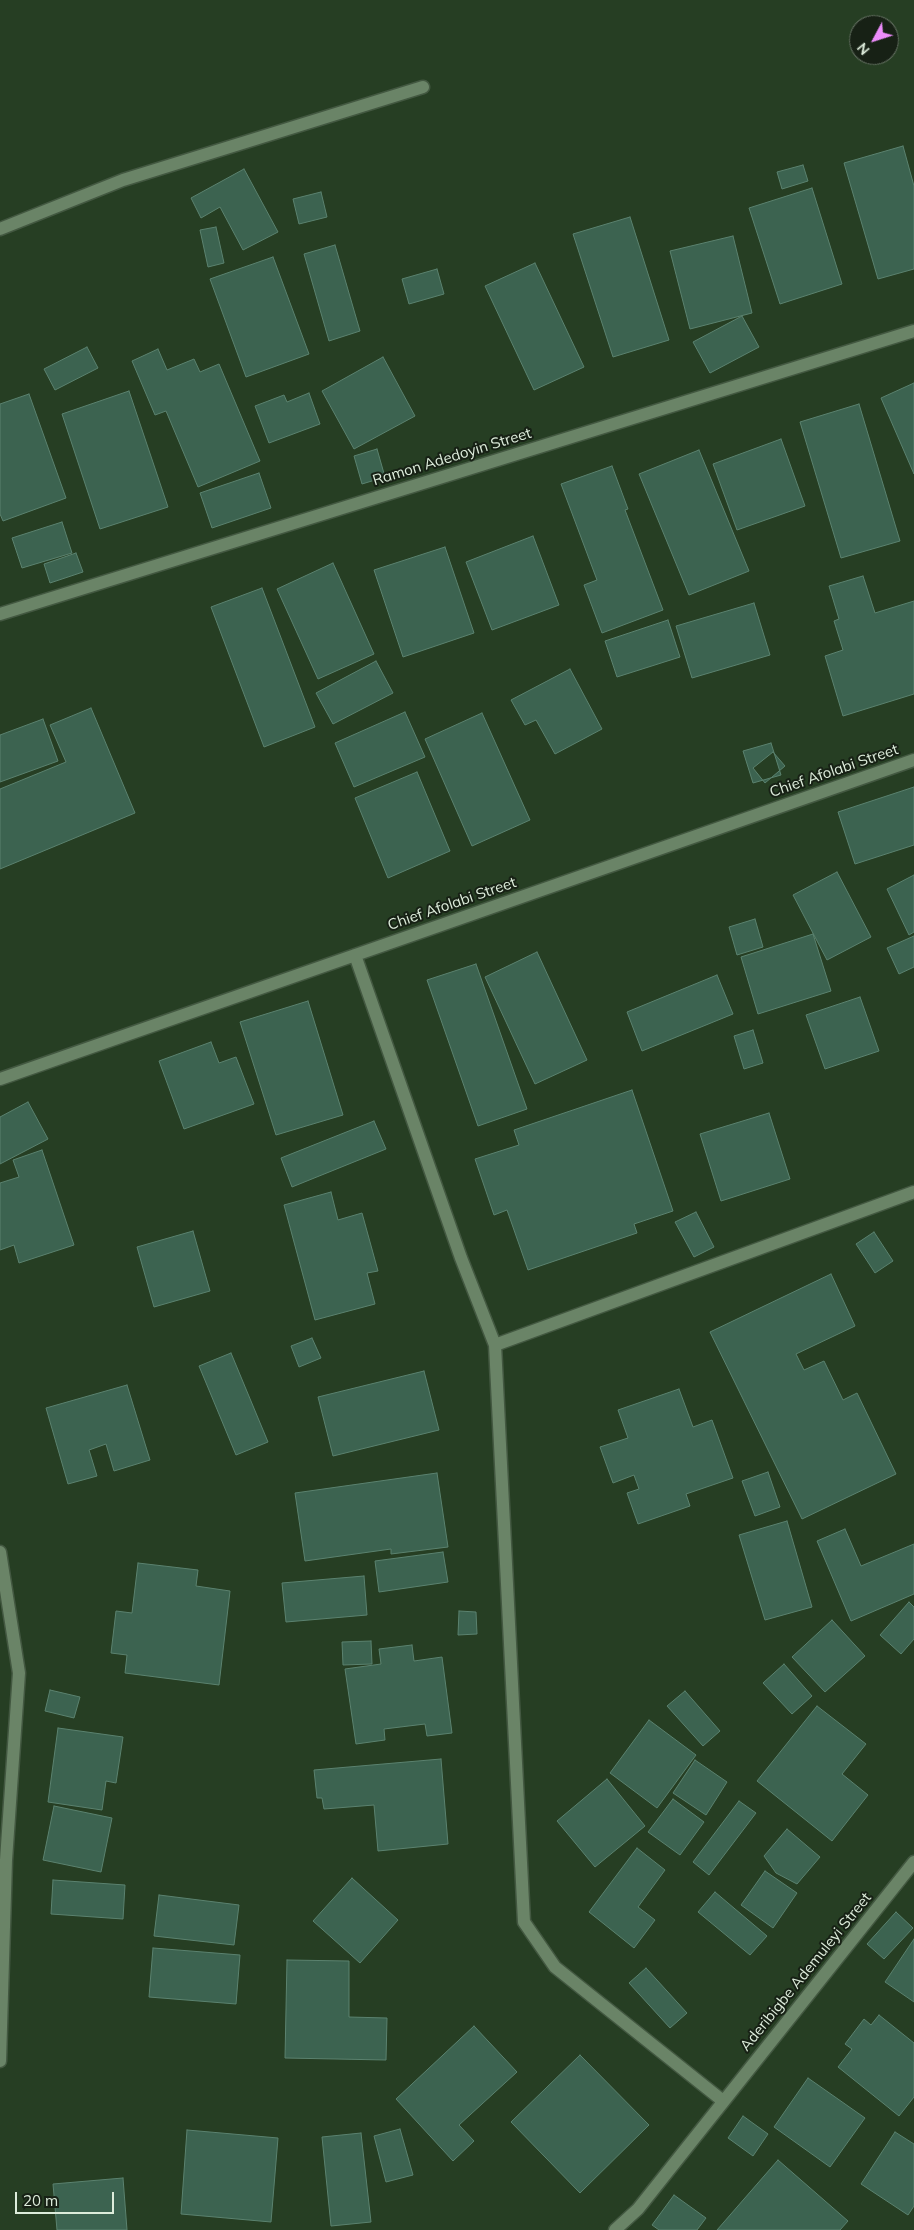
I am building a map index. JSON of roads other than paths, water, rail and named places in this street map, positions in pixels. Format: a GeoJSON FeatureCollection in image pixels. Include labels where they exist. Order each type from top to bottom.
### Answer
{"type":"FeatureCollection","features":[{"type":"Feature","properties":{"kind":"street"},"geometry":{"type":"LineString","coordinates":[[0,228],[123,180],[423,87]]}},
{"type":"Feature","properties":{"kind":"street","name":"Ramon Adedoyin Street"},"geometry":{"type":"LineString","coordinates":[[0,614],[914,332]]}},
{"type":"Feature","properties":{"kind":"street","name":"Chief Afolabi Street"},"geometry":{"type":"LineString","coordinates":[[0,1079],[914,760]]}},
{"type":"Feature","properties":{"kind":"street"},"geometry":{"type":"LineString","coordinates":[[355,955],[461,1258],[495,1345],[524,1922],[555,1966],[723,2101]]}},
{"type":"Feature","properties":{"kind":"street"},"geometry":{"type":"LineString","coordinates":[[495,1345],[914,1192]]}},
{"type":"Feature","properties":{"kind":"street"},"geometry":{"type":"LineString","coordinates":[[0,1552],[19,1673],[6,1860],[0,2061]]}},
{"type":"Feature","properties":{"kind":"street","name":"Aderibigbe Ademuleyi Street"},"geometry":{"type":"LineString","coordinates":[[615,2230],[638,2209],[914,1862]]}}]}
